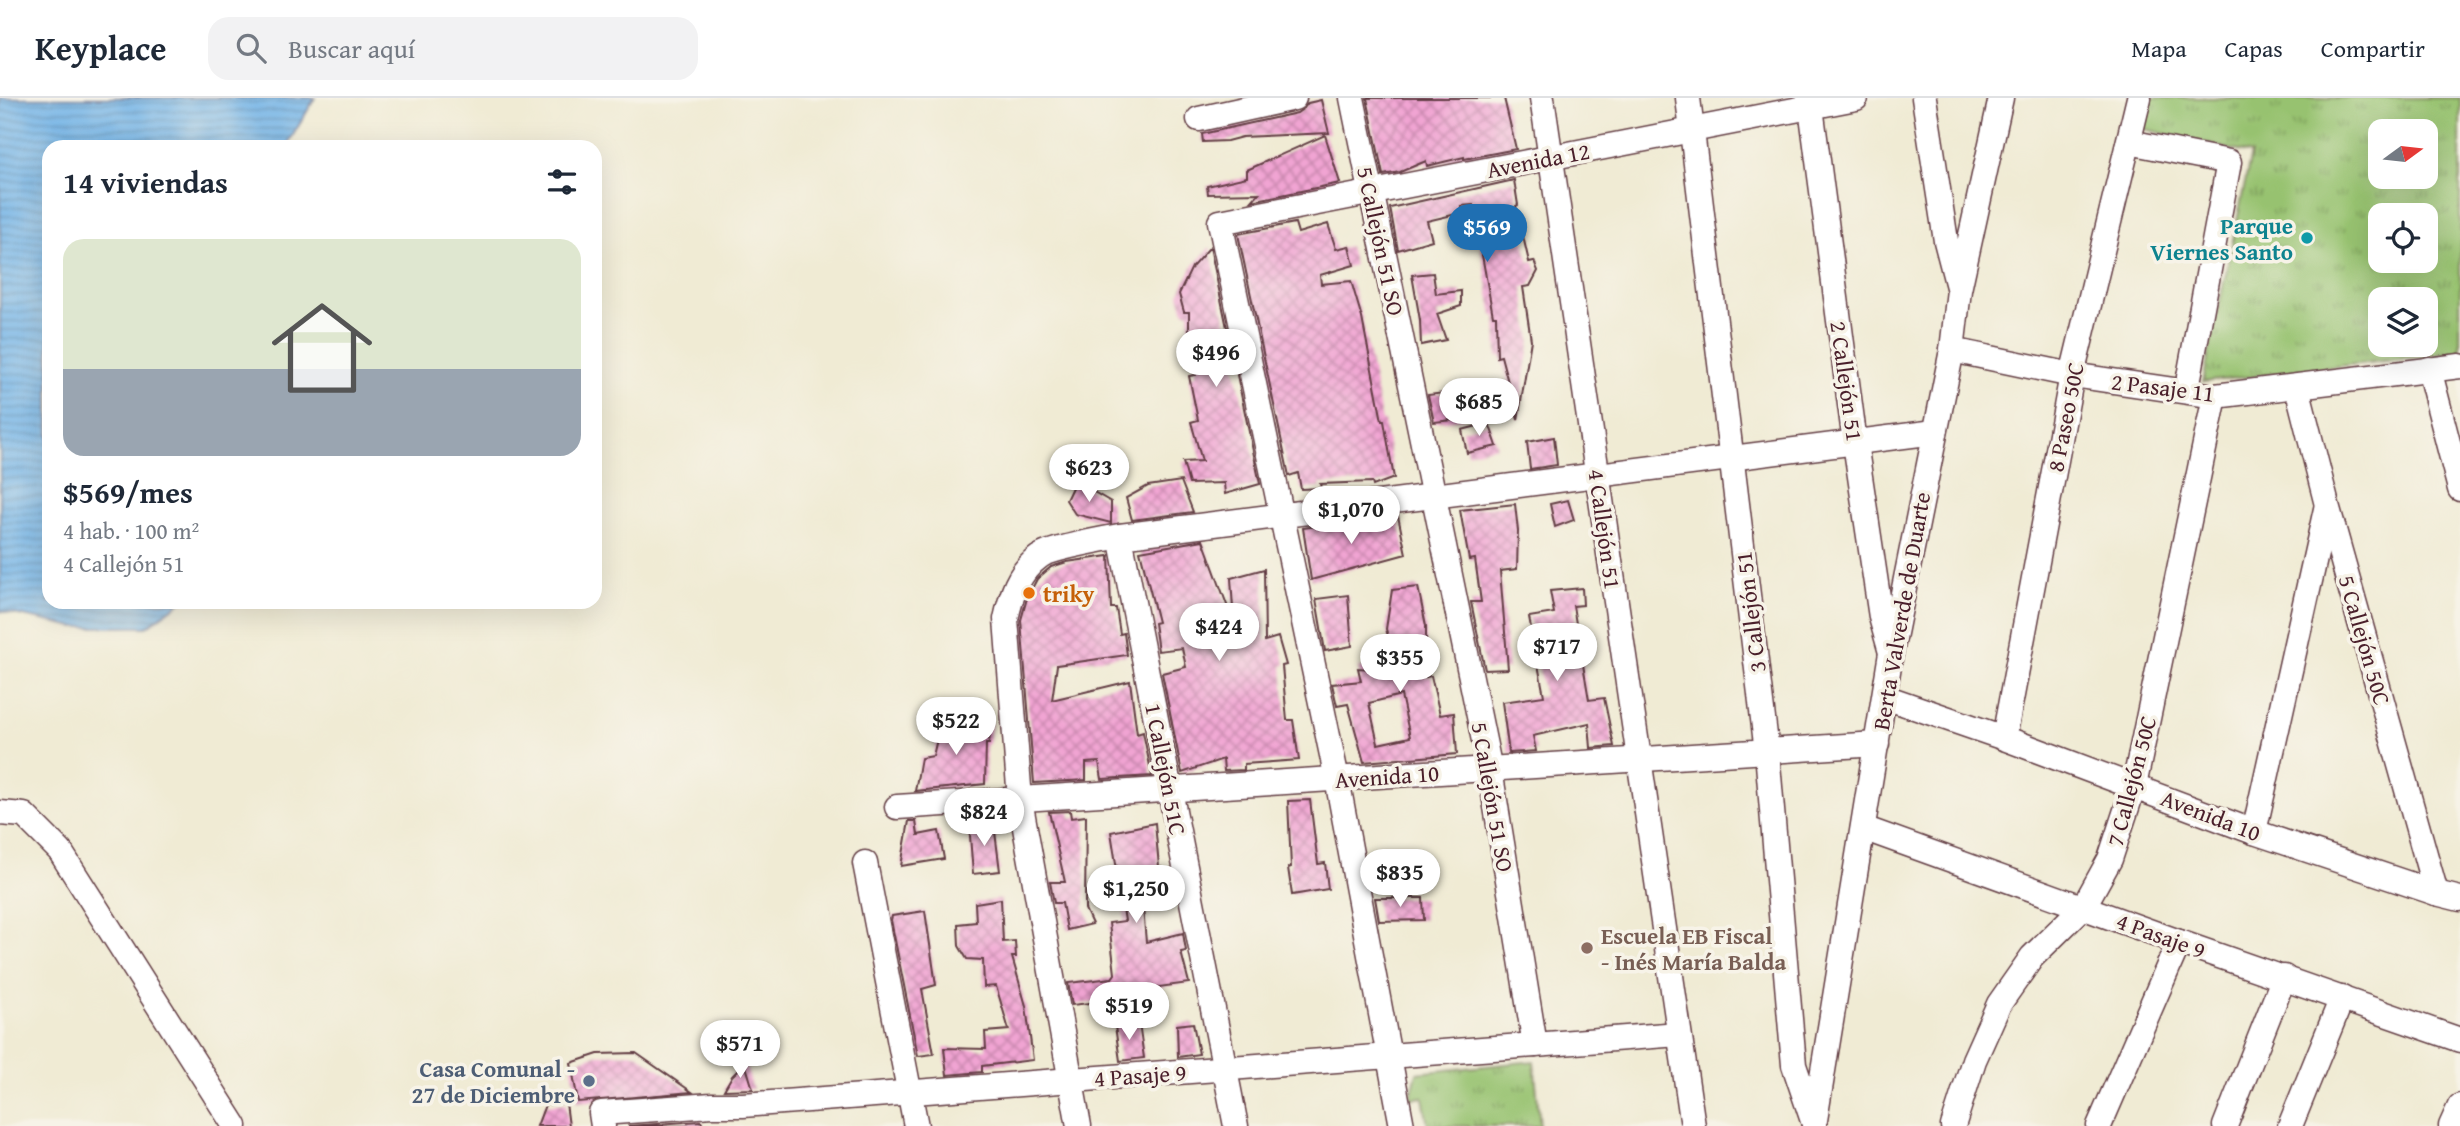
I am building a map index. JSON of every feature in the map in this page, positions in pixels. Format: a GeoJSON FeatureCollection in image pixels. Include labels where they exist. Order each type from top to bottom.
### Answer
{"type":"FeatureCollection","features":[{"type":"Feature","properties":{"kind":"street"},"geometry":{"type":"LineString","coordinates":[[1199,119],[1294,98]]}},
{"type":"Feature","properties":{"kind":"street","name":"5 Callejón 51 SO"},"geometry":{"type":"LineString","coordinates":[[1352,98],[1490,769],[1535,1045]]}},
{"type":"Feature","properties":{"kind":"street","name":"4 Callejón 51"},"geometry":{"type":"LineString","coordinates":[[1542,98],[1693,1126]]}},
{"type":"Feature","properties":{"kind":"street","name":"3 Callejón 51"},"geometry":{"type":"LineString","coordinates":[[1688,98],[1767,752],[1794,1065],[1814,1125]]}},
{"type":"Feature","properties":{"kind":"street","name":"Avenida 12"},"geometry":{"type":"LineString","coordinates":[[1282,515],[1220,222],[1856,98]]}},
{"type":"Feature","properties":{"kind":"street"},"geometry":{"type":"LineString","coordinates":[[1924,98],[1946,242],[1959,290]]}},
{"type":"Feature","properties":{"kind":"street","name":"Berta Valverde de Duarte"},"geometry":{"type":"LineString","coordinates":[[1814,1125],[1891,653],[1952,350],[1959,290],[2001,98]]}},
{"type":"Feature","properties":{"kind":"street","name":"8 Paseo 50C"},"geometry":{"type":"LineString","coordinates":[[2004,738],[2072,375],[2139,98]]}},
{"type":"Feature","properties":{"kind":"street","name":"2 Callejón 51"},"geometry":{"type":"LineString","coordinates":[[1811,107],[1855,443],[1881,617],[1891,653]]}},
{"type":"Feature","properties":{"kind":"street"},"geometry":{"type":"LineString","coordinates":[[2129,142],[2229,162],[2189,377]]}},
{"type":"Feature","properties":{"kind":"street","name":"2 Pasaje 11"},"geometry":{"type":"LineString","coordinates":[[1952,350],[2072,375],[2215,396],[2460,366]]}},
{"type":"Feature","properties":{"kind":"street"},"geometry":{"type":"LineString","coordinates":[[2429,369],[2460,489]]}},
{"type":"Feature","properties":{"kind":"street","name":"5 Callejón 50C"},"geometry":{"type":"LineString","coordinates":[[2297,387],[2327,505],[2435,893]]}},
{"type":"Feature","properties":{"kind":"street","name":"7 Callejón 50C"},"geometry":{"type":"LineString","coordinates":[[1953,1126],[1974,1060],[1998,1004],[2032,957],[2084,906],[2110,859],[2134,786],[2215,396]]}},
{"type":"Feature","properties":{"kind":"street"},"geometry":{"type":"LineString","coordinates":[[1079,1126],[1020,800],[1006,619],[1011,595],[1025,570],[1041,555],[1120,536],[1935,432]]}},
{"type":"Feature","properties":{"kind":"street"},"geometry":{"type":"LineString","coordinates":[[2254,832],[2327,505]]}},
{"type":"Feature","properties":{"kind":"street"},"geometry":{"type":"LineString","coordinates":[[1282,515],[1337,779],[1402,1126]]}},
{"type":"Feature","properties":{"kind":"street","name":"1 Callejón 51C"},"geometry":{"type":"LineString","coordinates":[[1120,536],[1236,1126]]}},
{"type":"Feature","properties":{"kind":"street","name":"Avenida 10"},"geometry":{"type":"LineString","coordinates":[[1885,697],[2004,738],[2254,832],[2460,899]]}},
{"type":"Feature","properties":{"kind":"street","name":"Avenida 10"},"geometry":{"type":"LineString","coordinates":[[897,807],[1877,744]]}},
{"type":"Feature","properties":{"kind":"street"},"geometry":{"type":"LineString","coordinates":[[0,813],[24,816],[60,851],[235,1126]]}},
{"type":"Feature","properties":{"kind":"street","name":"4 Pasaje 9"},"geometry":{"type":"LineString","coordinates":[[1863,828],[2460,1040]]}},
{"type":"Feature","properties":{"kind":"street"},"geometry":{"type":"LineString","coordinates":[[865,863],[916,1126]]}},
{"type":"Feature","properties":{"kind":"street"},"geometry":{"type":"LineString","coordinates":[[2099,1126],[2179,942]]}},
{"type":"Feature","properties":{"kind":"street"},"geometry":{"type":"LineString","coordinates":[[2225,1126],[2284,977]]}},
{"type":"Feature","properties":{"kind":"street"},"geometry":{"type":"LineString","coordinates":[[2290,1126],[2342,998]]}},
{"type":"Feature","properties":{"kind":"street","name":"4 Pasaje 9"},"geometry":{"type":"LineString","coordinates":[[602,1119],[712,1105],[745,1116],[910,1091],[1388,1058],[1679,1034]]}},
{"type":"Feature","properties":{"kind":"street"},"geometry":{"type":"LineString","coordinates":[[2451,1126],[2460,1106]]}},
{"type":"Feature","properties":{"kind":"green space","name":"Parque Viernes Santo"},"geometry":{"type":"Polygon","coordinates":[[[2148,98],[2460,98],[2460,352],[2438,355],[2438,287],[2368,287],[2368,357],[2417,357],[2203,382],[2251,154],[2140,128],[2148,98]]]}},
{"type":"Feature","properties":{"kind":"green space"},"geometry":{"type":"Polygon","coordinates":[[[1534,1061],[1540,1126],[1428,1126],[1423,1097],[1410,1099],[1417,1073],[1534,1061]]]}},
{"type":"Feature","properties":{"kind":"water"},"geometry":{"type":"Polygon","coordinates":[[[0,98],[315,98],[290,140],[42,140],[42,609],[171,609],[146,627],[74,627],[0,611],[0,98]]]}},
{"type":"Feature","properties":{"kind":"building"},"geometry":{"type":"Polygon","coordinates":[[[1367,98],[1504,98],[1516,149],[1427,166],[1426,161],[1400,172],[1383,175],[1367,98]]]}},
{"type":"Feature","properties":{"kind":"building"},"geometry":{"type":"Polygon","coordinates":[[[1321,100],[1329,133],[1242,137],[1203,142],[1202,134],[1297,113],[1308,103],[1321,100]]]}},
{"type":"Feature","properties":{"kind":"building"},"geometry":{"type":"Polygon","coordinates":[[[1325,135],[1340,183],[1252,201],[1259,193],[1208,194],[1207,186],[1247,177],[1247,170],[1325,135]]]}},
{"type":"Feature","properties":{"kind":"building"},"geometry":{"type":"Polygon","coordinates":[[[1514,180],[1516,206],[1529,262],[1534,261],[1538,271],[1530,286],[1523,287],[1531,340],[1518,420],[1501,356],[1497,357],[1496,316],[1493,316],[1473,205],[1461,206],[1461,213],[1427,221],[1432,240],[1398,250],[1390,208],[1514,180]]]}},
{"type":"Feature","properties":{"kind":"building"},"geometry":{"type":"Polygon","coordinates":[[[1295,223],[1298,233],[1328,224],[1336,249],[1349,246],[1354,265],[1320,275],[1321,284],[1351,281],[1362,318],[1394,478],[1373,486],[1372,482],[1320,484],[1321,488],[1301,489],[1298,473],[1289,476],[1238,234],[1295,223]]]}},
{"type":"Feature","properties":{"kind":"building"},"geometry":{"type":"Polygon","coordinates":[[[1210,247],[1260,484],[1225,494],[1224,483],[1189,484],[1183,462],[1202,461],[1191,422],[1198,420],[1189,376],[1196,375],[1196,331],[1189,332],[1189,312],[1184,312],[1179,294],[1192,267],[1210,247]]]}},
{"type":"Feature","properties":{"kind":"building"},"geometry":{"type":"Polygon","coordinates":[[[1433,273],[1436,294],[1461,291],[1461,306],[1437,314],[1446,340],[1421,345],[1420,320],[1412,275],[1433,273]]]}},
{"type":"Feature","properties":{"kind":"building"},"geometry":{"type":"Polygon","coordinates":[[[1459,391],[1463,419],[1434,422],[1428,395],[1459,391]]]}},
{"type":"Feature","properties":{"kind":"building"},"geometry":{"type":"Polygon","coordinates":[[[1489,423],[1497,446],[1467,453],[1462,430],[1489,423]]]}},
{"type":"Feature","properties":{"kind":"building"},"geometry":{"type":"Polygon","coordinates":[[[1554,437],[1557,465],[1530,469],[1527,442],[1554,437]]]}},
{"type":"Feature","properties":{"kind":"building"},"geometry":{"type":"Polygon","coordinates":[[[1075,481],[1111,502],[1111,523],[1075,514],[1066,500],[1075,481]]]}},
{"type":"Feature","properties":{"kind":"building"},"geometry":{"type":"Polygon","coordinates":[[[1181,481],[1193,512],[1132,520],[1126,498],[1148,486],[1181,481]]]}},
{"type":"Feature","properties":{"kind":"building"},"geometry":{"type":"Polygon","coordinates":[[[1568,500],[1574,520],[1555,527],[1550,504],[1568,500]]]}},
{"type":"Feature","properties":{"kind":"building"},"geometry":{"type":"Polygon","coordinates":[[[1515,504],[1518,531],[1517,569],[1500,571],[1508,669],[1485,670],[1471,602],[1481,602],[1475,559],[1469,560],[1460,510],[1515,504]]]}},
{"type":"Feature","properties":{"kind":"building"},"geometry":{"type":"Polygon","coordinates":[[[1398,516],[1406,554],[1311,580],[1303,528],[1354,521],[1356,528],[1398,516]]]}},
{"type":"Feature","properties":{"kind":"building"},"geometry":{"type":"Polygon","coordinates":[[[1203,540],[1234,624],[1231,578],[1264,569],[1265,641],[1278,637],[1286,665],[1282,666],[1287,720],[1293,720],[1299,760],[1244,764],[1244,770],[1224,771],[1223,759],[1182,773],[1162,673],[1186,667],[1182,648],[1158,651],[1154,623],[1158,622],[1140,551],[1203,540]]]}},
{"type":"Feature","properties":{"kind":"building"},"geometry":{"type":"Polygon","coordinates":[[[1109,556],[1111,608],[1116,608],[1127,655],[1057,665],[1052,700],[1130,681],[1137,734],[1143,732],[1152,776],[1102,779],[1099,762],[1086,763],[1086,780],[1034,783],[1021,620],[1027,598],[1037,579],[1051,567],[1109,556]]]}},
{"type":"Feature","properties":{"kind":"building"},"geometry":{"type":"Polygon","coordinates":[[[1418,587],[1426,626],[1426,677],[1431,676],[1440,715],[1454,713],[1457,754],[1364,762],[1348,704],[1337,706],[1332,684],[1361,681],[1358,668],[1398,671],[1386,629],[1392,590],[1418,587]],[[1401,695],[1369,703],[1378,744],[1410,737],[1401,695]]]}},
{"type":"Feature","properties":{"kind":"building"},"geometry":{"type":"Polygon","coordinates":[[[1582,588],[1583,605],[1573,606],[1589,700],[1604,698],[1614,746],[1591,748],[1589,723],[1533,736],[1536,751],[1509,753],[1502,702],[1544,696],[1529,617],[1554,613],[1550,591],[1582,588]]]}},
{"type":"Feature","properties":{"kind":"building"},"geometry":{"type":"Polygon","coordinates":[[[1348,595],[1352,646],[1325,651],[1316,599],[1348,595]]]}},
{"type":"Feature","properties":{"kind":"building"},"geometry":{"type":"Polygon","coordinates":[[[941,722],[991,722],[989,744],[986,744],[985,784],[915,791],[921,758],[933,756],[941,722]]]}},
{"type":"Feature","properties":{"kind":"building"},"geometry":{"type":"Polygon","coordinates":[[[1310,800],[1318,864],[1325,863],[1328,889],[1292,895],[1288,868],[1291,867],[1288,801],[1310,800]]]}},
{"type":"Feature","properties":{"kind":"building"},"geometry":{"type":"Polygon","coordinates":[[[1070,811],[1071,818],[1086,816],[1085,909],[1092,924],[1067,930],[1062,903],[1054,903],[1050,882],[1065,882],[1049,812],[1070,811]]]}},
{"type":"Feature","properties":{"kind":"building"},"geometry":{"type":"Polygon","coordinates":[[[909,821],[916,821],[918,835],[939,831],[944,859],[901,866],[909,821]]]}},
{"type":"Feature","properties":{"kind":"building"},"geometry":{"type":"Polygon","coordinates":[[[969,823],[994,824],[1000,871],[973,874],[969,823]]]}},
{"type":"Feature","properties":{"kind":"building"},"geometry":{"type":"Polygon","coordinates":[[[1155,823],[1159,867],[1165,892],[1142,897],[1146,942],[1183,933],[1186,951],[1181,952],[1189,983],[1106,994],[1107,1001],[1072,1005],[1068,983],[1112,978],[1115,974],[1109,923],[1125,921],[1111,832],[1155,823]]]}},
{"type":"Feature","properties":{"kind":"building"},"geometry":{"type":"Polygon","coordinates":[[[1375,898],[1423,898],[1424,920],[1379,921],[1375,898]]]}},
{"type":"Feature","properties":{"kind":"building"},"geometry":{"type":"Polygon","coordinates":[[[1001,899],[1003,942],[1015,941],[1016,957],[1012,957],[1026,1006],[1033,1060],[982,1066],[982,1072],[947,1075],[944,1048],[986,1049],[985,1032],[1009,1030],[996,986],[984,987],[983,960],[967,959],[959,946],[958,924],[976,922],[975,903],[1001,899]]]}},
{"type":"Feature","properties":{"kind":"building"},"geometry":{"type":"Polygon","coordinates":[[[925,911],[936,985],[922,989],[934,1054],[918,1056],[891,920],[892,916],[925,911]]]}},
{"type":"Feature","properties":{"kind":"building"},"geometry":{"type":"Polygon","coordinates":[[[1139,1023],[1144,1058],[1120,1061],[1115,1026],[1139,1023]]]}},
{"type":"Feature","properties":{"kind":"building"},"geometry":{"type":"Polygon","coordinates":[[[1193,1023],[1199,1054],[1178,1057],[1177,1025],[1193,1023]]]}},
{"type":"Feature","properties":{"kind":"building"},"geometry":{"type":"Polygon","coordinates":[[[636,1053],[692,1092],[578,1102],[571,1063],[598,1054],[636,1053]]]}},
{"type":"Feature","properties":{"kind":"building"},"geometry":{"type":"Polygon","coordinates":[[[745,1063],[753,1089],[724,1090],[732,1076],[745,1063]]]}},
{"type":"Feature","properties":{"kind":"building"},"geometry":{"type":"Polygon","coordinates":[[[566,1103],[569,1126],[537,1126],[545,1105],[566,1103]]]}},
{"type":"Feature","properties":{"kind":"building"},"geometry":{"type":"Polygon","coordinates":[[[701,1121],[703,1126],[628,1126],[701,1121]]]}},
{"type":"Feature","properties":{"kind":"place","name":"Parque Viernes Santo"},"geometry":{"type":"Point","coordinates":[2307,238]}},
{"type":"Feature","properties":{"kind":"place","name":"triky"},"geometry":{"type":"Point","coordinates":[1029,593]}},
{"type":"Feature","properties":{"kind":"place","name":"Escuela EB Fiscal - Inés María Balda"},"geometry":{"type":"Point","coordinates":[1587,948]}},
{"type":"Feature","properties":{"kind":"place","name":"Casa Comunal - 27 de Diciembre"},"geometry":{"type":"Point","coordinates":[589,1081]}}]}
